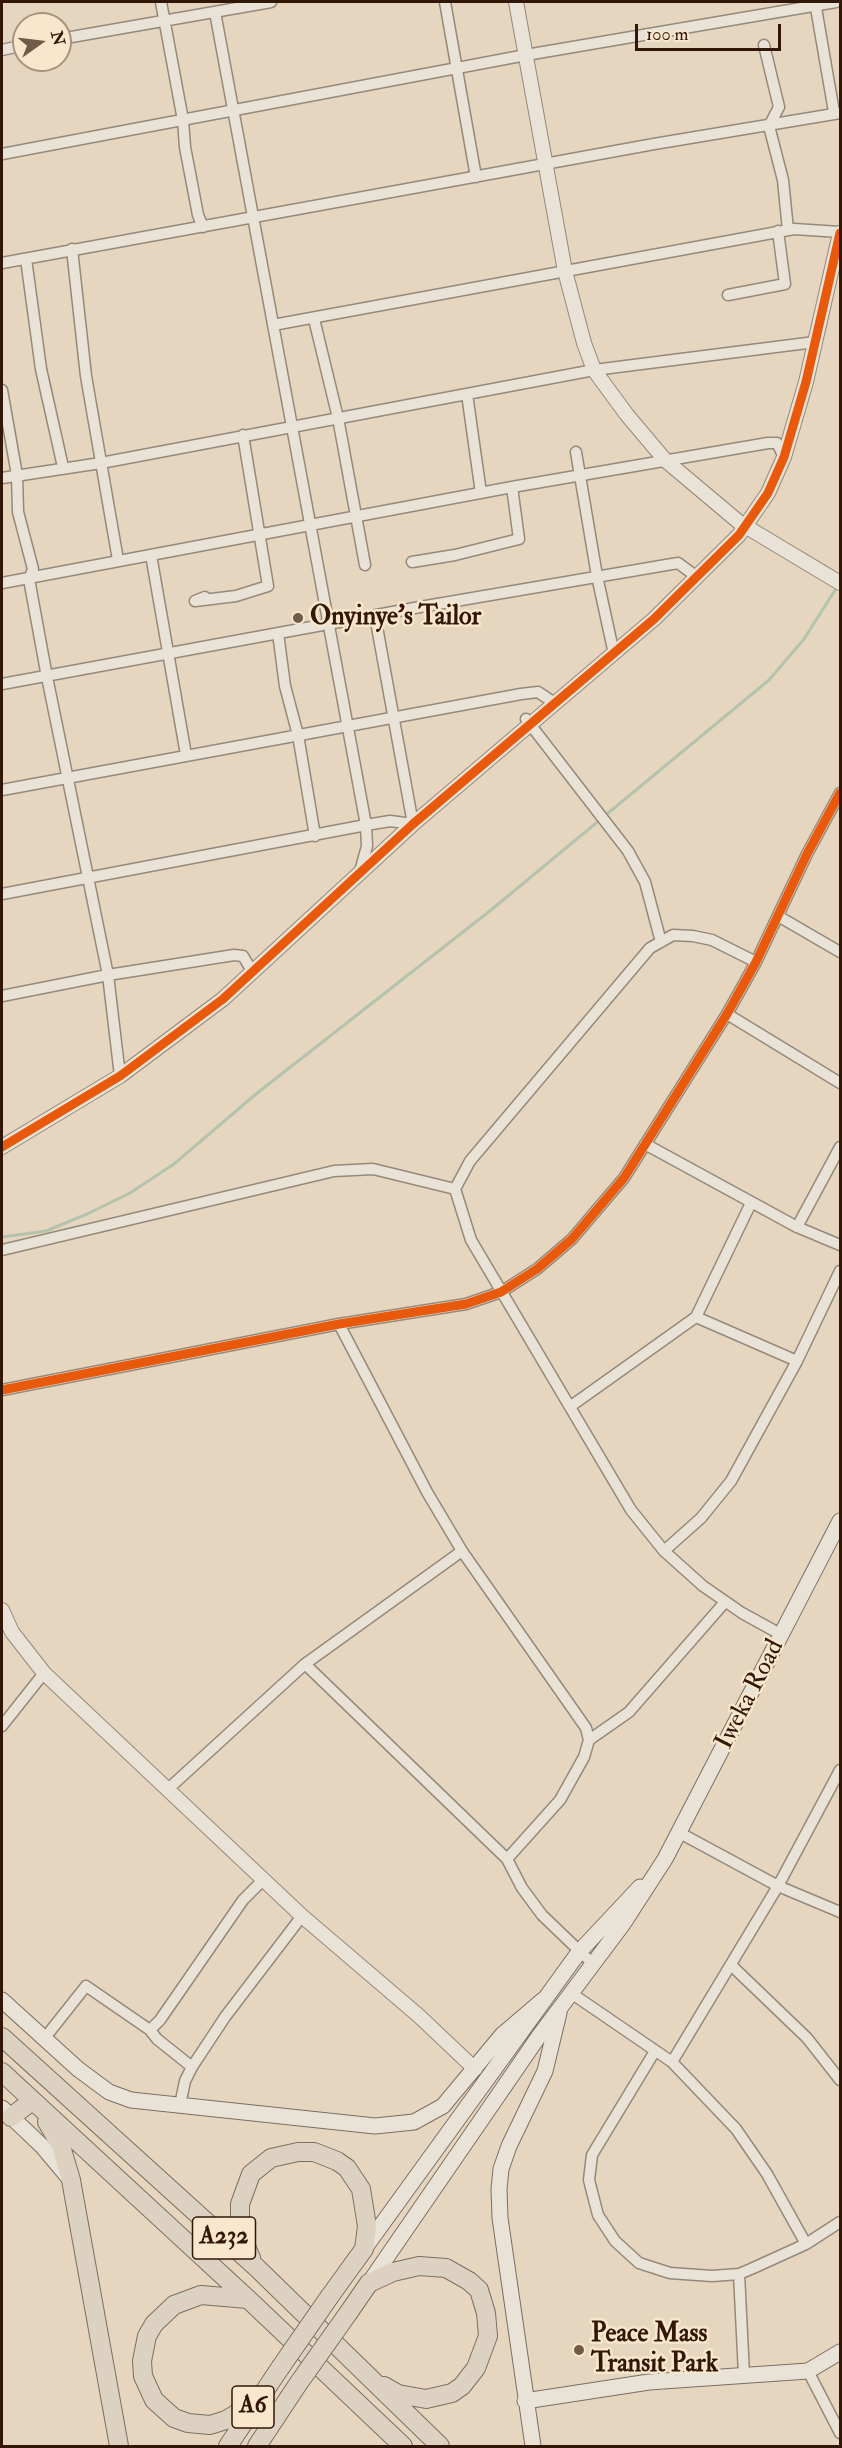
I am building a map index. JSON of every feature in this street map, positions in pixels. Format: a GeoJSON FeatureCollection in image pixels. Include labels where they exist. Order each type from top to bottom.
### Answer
{"type":"FeatureCollection","features":[{"type":"Feature","properties":{"kind":"highway","name":"A232"},"geometry":{"type":"LineString","coordinates":[[2,2037],[256,2267],[357,2368],[440,2446]]}},
{"type":"Feature","properties":{"kind":"highway","name":"A232"},"geometry":{"type":"LineString","coordinates":[[2,2072],[249,2299],[403,2446]]}},
{"type":"Feature","properties":{"kind":"highway"},"geometry":{"type":"LineString","coordinates":[[6,2113],[34,2103],[61,2146],[71,2180],[118,2446]]}},
{"type":"Feature","properties":{"kind":"highway"},"geometry":{"type":"LineString","coordinates":[[256,2267],[241,2235],[240,2204],[251,2174],[259,2165],[283,2154],[314,2152],[347,2168],[362,2189],[365,2203],[367,2226],[364,2249]]}},
{"type":"Feature","properties":{"kind":"highway","name":"A6"},"geometry":{"type":"LineString","coordinates":[[228,2446],[256,2402],[364,2249]]}},
{"type":"Feature","properties":{"kind":"highway"},"geometry":{"type":"LineString","coordinates":[[357,2368],[399,2394],[426,2399],[441,2396],[452,2393],[469,2379],[476,2368],[488,2336],[486,2313],[479,2290],[469,2281],[446,2268],[419,2266],[393,2272],[369,2283]]}},
{"type":"Feature","properties":{"kind":"highway","name":"A6"},"geometry":{"type":"LineString","coordinates":[[257,2446],[369,2283]]}},
{"type":"Feature","properties":{"kind":"highway"},"geometry":{"type":"LineString","coordinates":[[249,2299],[201,2295],[174,2305],[154,2324],[147,2336],[142,2361],[145,2382],[154,2400],[174,2418],[188,2423],[210,2425],[226,2420],[256,2402]]}},
{"type":"Feature","properties":{"kind":"highway"},"geometry":{"type":"LineString","coordinates":[[265,2446],[275,2419]]}},
{"type":"Feature","properties":{"kind":"highway"},"geometry":{"type":"LineString","coordinates":[[381,2426],[388,2446]]}},
{"type":"Feature","properties":{"kind":"main road","name":"Iweka Road"},"geometry":{"type":"LineString","coordinates":[[659,1867],[680,1833],[840,1521]]}},
{"type":"Feature","properties":{"kind":"main road"},"geometry":{"type":"LineString","coordinates":[[364,2249],[579,1952],[659,1867]]}},
{"type":"Feature","properties":{"kind":"main road"},"geometry":{"type":"LineString","coordinates":[[369,2283],[560,2008],[623,1924],[659,1867]]}},
{"type":"Feature","properties":{"kind":"main road"},"geometry":{"type":"LineString","coordinates":[[2,2000],[44,2039],[109,2092],[131,2100],[375,2126],[414,2122],[443,2106],[511,2026],[543,2000]]}},
{"type":"Feature","properties":{"kind":"main road"},"geometry":{"type":"LineString","coordinates":[[533,2446],[500,2218],[499,2189],[501,2169],[509,2146],[546,2071],[560,2008]]}},
{"type":"Feature","properties":{"kind":"main road"},"geometry":{"type":"LineString","coordinates":[[6,2113],[42,2146],[71,2180]]}},
{"type":"Feature","properties":{"kind":"main road"},"geometry":{"type":"LineString","coordinates":[[525,2401],[649,2382],[744,2374],[808,2372],[840,2352]]}},
{"type":"Feature","properties":{"kind":"street"},"geometry":{"type":"LineString","coordinates":[[161,2],[183,120],[185,147],[198,215],[203,227]]}},
{"type":"Feature","properties":{"kind":"street"},"geometry":{"type":"LineString","coordinates":[[72,37],[272,2]]}},
{"type":"Feature","properties":{"kind":"street"},"geometry":{"type":"LineString","coordinates":[[445,2],[476,177]]}},
{"type":"Feature","properties":{"kind":"street"},"geometry":{"type":"LineString","coordinates":[[516,2],[565,271],[581,334],[594,370],[627,415],[665,460],[746,526],[837,581]]}},
{"type":"Feature","properties":{"kind":"street"},"geometry":{"type":"LineString","coordinates":[[2,154],[526,55],[815,3],[836,2]]}},
{"type":"Feature","properties":{"kind":"street"},"geometry":{"type":"LineString","coordinates":[[2,263],[837,113],[815,3]]}},
{"type":"Feature","properties":{"kind":"street"},"geometry":{"type":"LineString","coordinates":[[215,12],[327,625],[366,825],[367,846],[359,875]]}},
{"type":"Feature","properties":{"kind":"street"},"geometry":{"type":"LineString","coordinates":[[728,295],[785,284],[783,180],[769,126],[779,107],[764,45]]}},
{"type":"Feature","properties":{"kind":"street"},"geometry":{"type":"LineString","coordinates":[[2,1147],[120,1076],[223,999],[413,824],[529,722],[556,704],[654,619],[746,526],[768,493],[784,457],[815,342],[840,232],[783,231],[273,325]]}},
{"type":"Feature","properties":{"kind":"street"},"geometry":{"type":"LineString","coordinates":[[72,249],[86,376],[118,560]]}},
{"type":"Feature","properties":{"kind":"street"},"geometry":{"type":"LineString","coordinates":[[26,259],[41,369],[63,467]]}},
{"type":"Feature","properties":{"kind":"street"},"geometry":{"type":"LineString","coordinates":[[314,319],[338,418],[365,566]]}},
{"type":"Feature","properties":{"kind":"street"},"geometry":{"type":"LineString","coordinates":[[2,478],[101,463],[594,370],[815,342]]}},
{"type":"Feature","properties":{"kind":"street"},"geometry":{"type":"LineString","coordinates":[[2,390],[17,475],[18,512],[33,569],[29,579],[108,975],[120,1076]]}},
{"type":"Feature","properties":{"kind":"street"},"geometry":{"type":"LineString","coordinates":[[467,394],[481,493]]}},
{"type":"Feature","properties":{"kind":"street"},"geometry":{"type":"LineString","coordinates":[[205,597],[195,601],[236,596],[268,586],[243,435]]}},
{"type":"Feature","properties":{"kind":"street"},"geometry":{"type":"LineString","coordinates":[[2,583],[512,487],[768,443],[777,443],[784,457]]}},
{"type":"Feature","properties":{"kind":"street"},"geometry":{"type":"LineString","coordinates":[[576,452],[597,576],[614,654]]}},
{"type":"Feature","properties":{"kind":"street"},"geometry":{"type":"LineString","coordinates":[[412,562],[455,555],[519,539],[512,487]]}},
{"type":"Feature","properties":{"kind":"street"},"geometry":{"type":"LineString","coordinates":[[151,555],[186,755]]}},
{"type":"Feature","properties":{"kind":"street"},"geometry":{"type":"LineString","coordinates":[[2,684],[678,563],[697,577]]}},
{"type":"Feature","properties":{"kind":"street"},"geometry":{"type":"LineString","coordinates":[[375,616],[413,824]]}},
{"type":"Feature","properties":{"kind":"street"},"geometry":{"type":"LineString","coordinates":[[278,633],[285,686],[298,735],[315,836]]}},
{"type":"Feature","properties":{"kind":"street"},"geometry":{"type":"LineString","coordinates":[[2,790],[538,692],[556,704]]}},
{"type":"Feature","properties":{"kind":"street"},"geometry":{"type":"LineString","coordinates":[[529,722],[598,810],[645,882],[661,942]]}},
{"type":"Feature","properties":{"kind":"street"},"geometry":{"type":"LineString","coordinates":[[2,1390],[339,1324],[466,1304],[501,1292],[537,1269],[572,1239],[624,1178],[727,1014],[756,962],[840,793]]}},
{"type":"Feature","properties":{"kind":"street"},"geometry":{"type":"LineString","coordinates":[[2,894],[366,825],[390,822],[413,824]]}},
{"type":"Feature","properties":{"kind":"street"},"geometry":{"type":"LineString","coordinates":[[778,916],[840,952]]}},
{"type":"Feature","properties":{"kind":"street"},"geometry":{"type":"LineString","coordinates":[[756,962],[712,940],[693,936],[673,935],[651,948],[471,1161],[455,1189],[471,1240],[631,1510],[664,1551],[703,1586],[725,1602],[782,1635]]}},
{"type":"Feature","properties":{"kind":"street"},"geometry":{"type":"LineString","coordinates":[[2,996],[108,975],[234,955],[243,957],[252,971]]}},
{"type":"Feature","properties":{"kind":"street"},"geometry":{"type":"LineString","coordinates":[[727,1014],[840,1083]]}},
{"type":"Feature","properties":{"kind":"street"},"geometry":{"type":"LineString","coordinates":[[645,1144],[797,1227],[840,1245]]}},
{"type":"Feature","properties":{"kind":"street"},"geometry":{"type":"LineString","coordinates":[[797,1227],[840,1147]]}},
{"type":"Feature","properties":{"kind":"street"},"geometry":{"type":"LineString","coordinates":[[2,1250],[334,1170],[373,1169],[455,1189]]}},
{"type":"Feature","properties":{"kind":"street"},"geometry":{"type":"LineString","coordinates":[[571,1406],[696,1317],[751,1203]]}},
{"type":"Feature","properties":{"kind":"street"},"geometry":{"type":"LineString","coordinates":[[664,1551],[701,1518],[731,1481],[797,1361],[840,1271]]}},
{"type":"Feature","properties":{"kind":"street"},"geometry":{"type":"LineString","coordinates":[[696,1317],[797,1361]]}},
{"type":"Feature","properties":{"kind":"street"},"geometry":{"type":"LineString","coordinates":[[339,1324],[427,1492],[462,1551],[586,1728],[589,1740],[584,1757],[560,1800],[507,1858]]}},
{"type":"Feature","properties":{"kind":"street"},"geometry":{"type":"LineString","coordinates":[[168,1790],[304,1664],[462,1551]]}},
{"type":"Feature","properties":{"kind":"street"},"geometry":{"type":"LineString","coordinates":[[589,1740],[629,1712],[725,1602]]}},
{"type":"Feature","properties":{"kind":"street"},"geometry":{"type":"LineString","coordinates":[[2,1615],[24,1650],[44,1673],[302,1916],[419,2016],[475,2069]]}},
{"type":"Feature","properties":{"kind":"street"},"geometry":{"type":"LineString","coordinates":[[304,1664],[507,1858],[522,1888],[542,1915],[593,1964]]}},
{"type":"Feature","properties":{"kind":"street"},"geometry":{"type":"LineString","coordinates":[[2,1726],[44,1673]]}},
{"type":"Feature","properties":{"kind":"street"},"geometry":{"type":"LineString","coordinates":[[672,2062],[778,1886],[840,1770]]}},
{"type":"Feature","properties":{"kind":"street"},"geometry":{"type":"LineString","coordinates":[[680,1833],[778,1886],[840,1912]]}},
{"type":"Feature","properties":{"kind":"street"},"geometry":{"type":"LineString","coordinates":[[150,2030],[160,2020],[243,1900],[263,1880]]}},
{"type":"Feature","properties":{"kind":"street"},"geometry":{"type":"LineString","coordinates":[[180,2106],[184,2081],[192,2067],[225,2017],[302,1916]]}},
{"type":"Feature","properties":{"kind":"street"},"geometry":{"type":"LineString","coordinates":[[731,1965],[807,2038],[840,2080]]}},
{"type":"Feature","properties":{"kind":"street"},"geometry":{"type":"LineString","coordinates":[[44,2039],[86,1986],[150,2030],[157,2040],[192,2067]]}},
{"type":"Feature","properties":{"kind":"street"},"geometry":{"type":"LineString","coordinates":[[571,1993],[672,2062],[736,2129],[768,2174],[806,2244]]}},
{"type":"Feature","properties":{"kind":"street"},"geometry":{"type":"LineString","coordinates":[[655,2051],[592,2155],[589,2180],[598,2215],[615,2241],[639,2263],[670,2273],[712,2276],[739,2274],[806,2244],[840,2222]]}},
{"type":"Feature","properties":{"kind":"street"},"geometry":{"type":"LineString","coordinates":[[739,2274],[744,2374]]}},
{"type":"Feature","properties":{"kind":"street"},"geometry":{"type":"LineString","coordinates":[[808,2372],[840,2433]]}},
{"type":"Feature","properties":{"kind":"waterway"},"geometry":{"type":"LineString","coordinates":[[2,1237],[46,1231],[87,1214],[130,1193],[174,1164],[256,1094],[491,910],[769,680],[804,639],[837,587]]}},
{"type":"Feature","properties":{"kind":"cycle path"},"geometry":{"type":"LineString","coordinates":[[2,1147],[120,1076],[223,999],[413,824],[654,619],[739,535],[768,493],[784,457],[806,382],[840,233]]}},
{"type":"Feature","properties":{"kind":"cycle path"},"geometry":{"type":"LineString","coordinates":[[2,1390],[339,1324],[466,1304],[501,1292],[537,1269],[572,1239],[624,1178],[727,1014],[756,962],[807,854],[840,793]]}},
{"type":"Feature","properties":{"kind":"place","name":"Onyinye's Tailor"},"geometry":{"type":"Point","coordinates":[298,618]}},
{"type":"Feature","properties":{"kind":"place","name":"Peace Mass Transit Park"},"geometry":{"type":"Point","coordinates":[579,2350]}}]}
